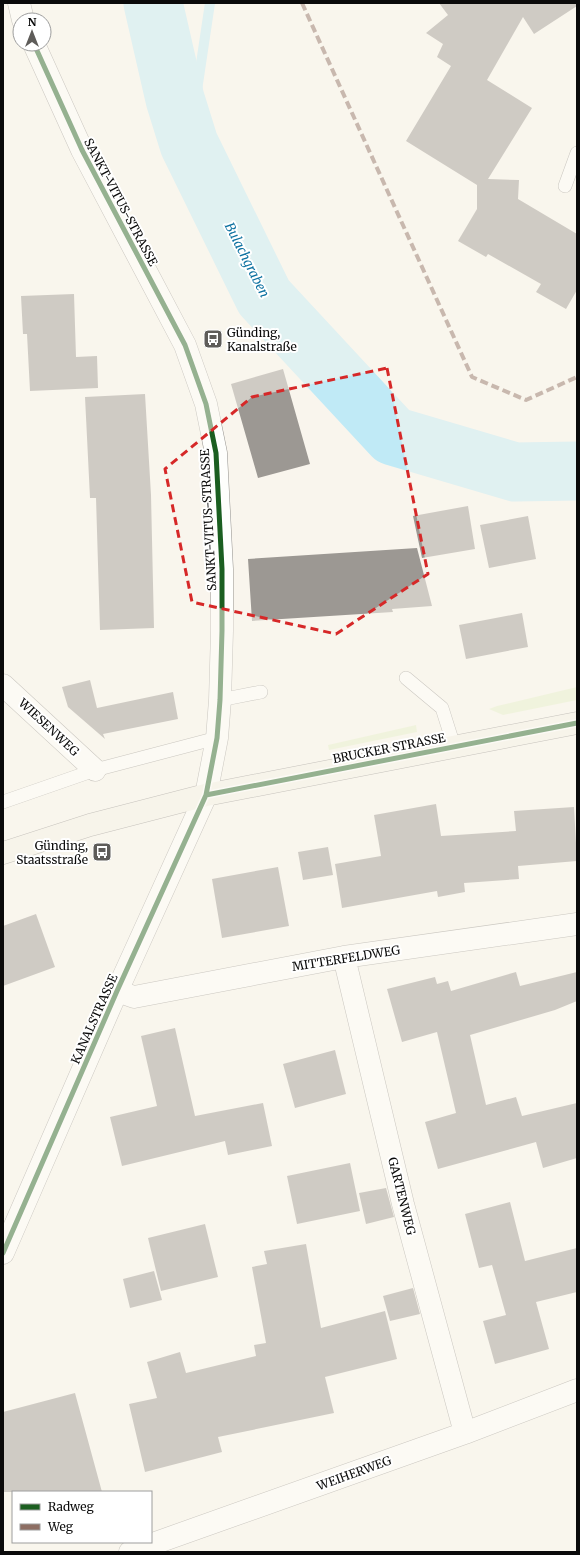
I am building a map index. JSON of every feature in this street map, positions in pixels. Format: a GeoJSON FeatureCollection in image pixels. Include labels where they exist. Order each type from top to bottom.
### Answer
{"type":"FeatureCollection","features":[{"type":"Feature","properties":{"kind":"main road","name":"BRUCKER STRASSE"},"geometry":{"type":"LineString","coordinates":[[3,853],[90,825],[206,795],[577,723]]}},
{"type":"Feature","properties":{"kind":"street","name":"SANKT-VITUS-STRASSE"},"geometry":{"type":"LineString","coordinates":[[38,52],[82,150],[184,345],[206,404],[216,452],[222,569],[220,700],[217,738],[206,795]]}},
{"type":"Feature","properties":{"kind":"street","name":"WIESENWEG"},"geometry":{"type":"LineString","coordinates":[[3,684],[96,770]]}},
{"type":"Feature","properties":{"kind":"street","name":"KANALSTRASSE"},"geometry":{"type":"LineString","coordinates":[[3,1252],[117,991],[206,795]]}},
{"type":"Feature","properties":{"kind":"street","name":"MITTERFELDWEG"},"geometry":{"type":"LineString","coordinates":[[117,991],[134,997],[344,957],[577,924]]}},
{"type":"Feature","properties":{"kind":"street","name":"GARTENWEG"},"geometry":{"type":"LineString","coordinates":[[344,957],[403,1204],[465,1433]]}},
{"type":"Feature","properties":{"kind":"street","name":"WEIHERWEG"},"geometry":{"type":"LineString","coordinates":[[130,1552],[465,1433],[577,1390]]}},
{"type":"Feature","properties":{"kind":"lane"},"geometry":{"type":"LineString","coordinates":[[565,186],[577,153]]}},
{"type":"Feature","properties":{"kind":"lane"},"geometry":{"type":"LineString","coordinates":[[406,678],[442,708],[454,746]]}},
{"type":"Feature","properties":{"kind":"lane"},"geometry":{"type":"LineString","coordinates":[[220,700],[261,692]]}},
{"type":"Feature","properties":{"kind":"lane"},"geometry":{"type":"LineString","coordinates":[[3,802],[96,770],[217,738]]}},
{"type":"Feature","properties":{"kind":"highlighted area"},"geometry":{"type":"Polygon","coordinates":[[[387,368],[428,574],[336,634],[192,602],[165,469],[252,397],[387,368]]]}},
{"type":"Feature","properties":{"kind":"green space"},"geometry":{"type":"Polygon","coordinates":[[[577,687],[577,700],[503,715],[489,709],[497,706],[577,687]]]}},
{"type":"Feature","properties":{"kind":"green space"},"geometry":{"type":"Polygon","coordinates":[[[416,725],[417,732],[329,750],[328,745],[416,725]]]}},
{"type":"Feature","properties":{"kind":"building"},"geometry":{"type":"Polygon","coordinates":[[[439,3],[577,3],[577,6],[534,34],[523,17],[487,80],[532,108],[488,179],[519,180],[518,199],[577,234],[577,290],[566,309],[536,292],[541,284],[488,254],[486,257],[458,241],[477,209],[477,185],[406,141],[451,66],[437,57],[443,44],[426,33],[448,15],[439,3]]]}},
{"type":"Feature","properties":{"kind":"building"},"geometry":{"type":"Polygon","coordinates":[[[74,294],[76,357],[97,356],[98,388],[30,391],[27,334],[23,334],[21,296],[74,294]]]}},
{"type":"Feature","properties":{"kind":"building"},"geometry":{"type":"Polygon","coordinates":[[[283,369],[310,464],[258,478],[231,384],[283,369]]]}},
{"type":"Feature","properties":{"kind":"building"},"geometry":{"type":"Polygon","coordinates":[[[145,394],[151,495],[154,628],[100,630],[96,498],[90,498],[85,397],[145,394]]]}},
{"type":"Feature","properties":{"kind":"building"},"geometry":{"type":"Polygon","coordinates":[[[468,506],[475,549],[422,558],[413,516],[468,506]]]}},
{"type":"Feature","properties":{"kind":"building"},"geometry":{"type":"Polygon","coordinates":[[[528,516],[536,559],[489,568],[480,525],[528,516]]]}},
{"type":"Feature","properties":{"kind":"building"},"geometry":{"type":"Polygon","coordinates":[[[417,548],[432,606],[392,609],[393,612],[252,621],[248,559],[417,548]]]}},
{"type":"Feature","properties":{"kind":"building"},"geometry":{"type":"Polygon","coordinates":[[[522,613],[528,647],[466,659],[459,625],[522,613]]]}},
{"type":"Feature","properties":{"kind":"building"},"geometry":{"type":"Polygon","coordinates":[[[90,680],[97,708],[173,692],[178,719],[103,734],[105,739],[68,707],[62,687],[90,680]]]}},
{"type":"Feature","properties":{"kind":"building"},"geometry":{"type":"Polygon","coordinates":[[[436,804],[441,836],[516,831],[514,811],[574,807],[577,861],[518,866],[519,879],[464,883],[465,892],[438,897],[437,891],[342,908],[335,864],[381,856],[374,815],[436,804]]]}},
{"type":"Feature","properties":{"kind":"building"},"geometry":{"type":"Polygon","coordinates":[[[328,847],[333,875],[303,880],[298,852],[328,847]]]}},
{"type":"Feature","properties":{"kind":"building"},"geometry":{"type":"Polygon","coordinates":[[[278,867],[289,926],[222,938],[212,879],[278,867]]]}},
{"type":"Feature","properties":{"kind":"building"},"geometry":{"type":"Polygon","coordinates":[[[36,914],[55,967],[3,986],[3,926],[36,914]]]}},
{"type":"Feature","properties":{"kind":"building"},"geometry":{"type":"Polygon","coordinates":[[[516,972],[520,986],[577,972],[577,1001],[555,1010],[470,1035],[486,1105],[516,1097],[522,1116],[577,1103],[577,1158],[543,1168],[536,1142],[438,1169],[425,1122],[456,1113],[437,1032],[402,1042],[387,989],[435,977],[437,984],[448,981],[451,991],[516,972]]]}},
{"type":"Feature","properties":{"kind":"building"},"geometry":{"type":"Polygon","coordinates":[[[175,1028],[195,1116],[263,1103],[272,1146],[228,1155],[225,1141],[122,1166],[110,1117],[157,1106],[141,1036],[175,1028]]]}},
{"type":"Feature","properties":{"kind":"building"},"geometry":{"type":"Polygon","coordinates":[[[335,1050],[346,1094],[295,1108],[283,1064],[335,1050]]]}},
{"type":"Feature","properties":{"kind":"building"},"geometry":{"type":"Polygon","coordinates":[[[350,1163],[360,1211],[297,1224],[287,1176],[350,1163]]]}},
{"type":"Feature","properties":{"kind":"building"},"geometry":{"type":"Polygon","coordinates":[[[386,1188],[394,1217],[366,1224],[359,1193],[386,1188]]]}},
{"type":"Feature","properties":{"kind":"building"},"geometry":{"type":"Polygon","coordinates":[[[510,1202],[525,1261],[577,1248],[577,1292],[536,1302],[549,1349],[495,1364],[483,1321],[506,1315],[492,1265],[479,1268],[465,1214],[510,1202]]]}},
{"type":"Feature","properties":{"kind":"building"},"geometry":{"type":"Polygon","coordinates":[[[205,1224],[218,1277],[161,1291],[148,1238],[205,1224]]]}},
{"type":"Feature","properties":{"kind":"building"},"geometry":{"type":"Polygon","coordinates":[[[306,1244],[321,1328],[385,1311],[397,1359],[325,1377],[334,1413],[218,1437],[222,1452],[145,1472],[129,1404],[157,1398],[147,1362],[180,1352],[186,1373],[256,1356],[254,1345],[266,1343],[252,1267],[267,1264],[264,1251],[306,1244]]]}},
{"type":"Feature","properties":{"kind":"building"},"geometry":{"type":"Polygon","coordinates":[[[154,1271],[162,1300],[130,1308],[123,1279],[154,1271]]]}},
{"type":"Feature","properties":{"kind":"building"},"geometry":{"type":"Polygon","coordinates":[[[413,1288],[420,1314],[390,1321],[383,1296],[413,1288]]]}},
{"type":"Feature","properties":{"kind":"building"},"geometry":{"type":"Polygon","coordinates":[[[75,1393],[102,1491],[3,1492],[3,1412],[75,1393]]]}},
{"type":"Feature","properties":{"kind":"waterway","name":"Bulachgraben"},"geometry":{"type":"LineString","coordinates":[[153,3],[175,99],[189,144],[264,297],[393,436],[515,472],[577,471]]}},
{"type":"Feature","properties":{"kind":"waterway"},"geometry":{"type":"LineString","coordinates":[[189,144],[210,3]]}},
{"type":"Feature","properties":{"kind":"marked path"},"geometry":{"type":"LineString","coordinates":[[302,3],[472,377],[526,400],[577,377]]}},
{"type":"Feature","properties":{"kind":"cycle path"},"geometry":{"type":"LineString","coordinates":[[3,1253],[117,991],[206,795],[217,738],[220,700],[222,631],[222,569],[216,453],[206,404],[185,345],[82,150],[38,52]]}},
{"type":"Feature","properties":{"kind":"cycle path"},"geometry":{"type":"LineString","coordinates":[[206,795],[577,723]]}},
{"type":"Feature","properties":{"kind":"place","name":"Günding, Kanalstraße"},"geometry":{"type":"Point","coordinates":[213,339]}},
{"type":"Feature","properties":{"kind":"place","name":"Günding, Staatsstraße"},"geometry":{"type":"Point","coordinates":[102,852]}}]}
